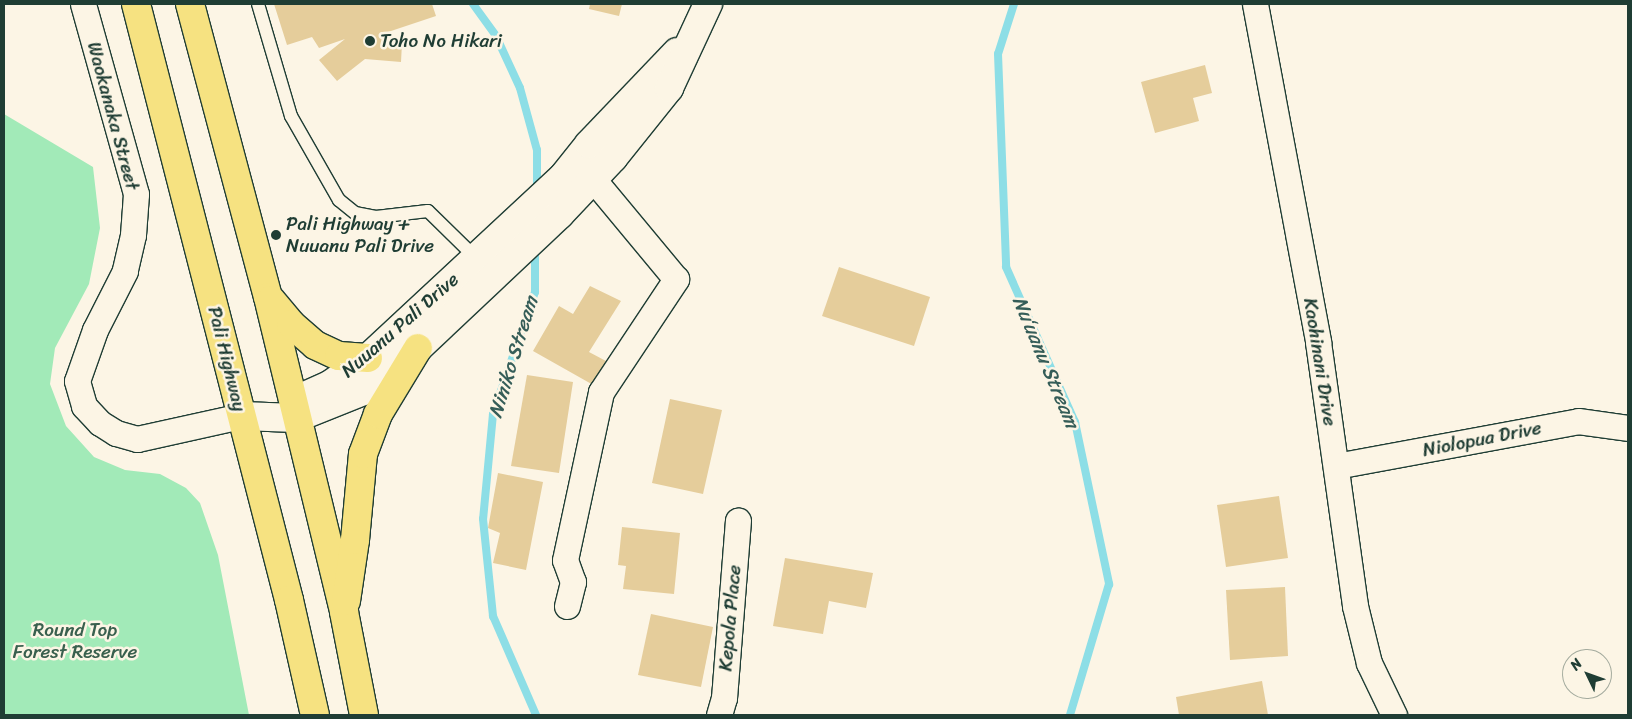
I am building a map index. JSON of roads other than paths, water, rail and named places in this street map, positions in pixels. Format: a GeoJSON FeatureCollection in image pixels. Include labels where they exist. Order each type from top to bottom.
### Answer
{"type":"FeatureCollection","features":[{"type":"Feature","properties":{"kind":"highway","name":"Pali Highway"},"geometry":{"type":"LineString","coordinates":[[136,4],[289,600],[315,715]]}},
{"type":"Feature","properties":{"kind":"highway"},"geometry":{"type":"LineString","coordinates":[[190,4],[268,297],[344,612],[364,715]]}},
{"type":"Feature","properties":{"kind":"highway"},"geometry":{"type":"LineString","coordinates":[[268,297],[291,324],[315,345],[338,356],[368,358]]}},
{"type":"Feature","properties":{"kind":"highway"},"geometry":{"type":"LineString","coordinates":[[344,612],[355,540],[363,454],[378,414],[418,348]]}},
{"type":"Feature","properties":{"kind":"highway"},"geometry":{"type":"LineString","coordinates":[[355,670],[375,715]]}},
{"type":"Feature","properties":{"kind":"street","name":"Waokanaka Street"},"geometry":{"type":"LineString","coordinates":[[83,4],[136,194],[133,235],[125,271],[92,339],[77,381],[84,406],[100,423],[116,434],[137,439],[241,416]]}},
{"type":"Feature","properties":{"kind":"street","name":"Nuuanu Pali Drive"},"geometry":{"type":"LineString","coordinates":[[241,416],[294,410],[363,391],[418,348],[594,179],[669,88],[708,4]]}},
{"type":"Feature","properties":{"kind":"street","name":"Kaohinani Drive"},"geometry":{"type":"LineString","coordinates":[[1255,4],[1318,342],[1355,606],[1369,662],[1394,715]]}},
{"type":"Feature","properties":{"kind":"street","name":"Nuuanu Pali Drive"},"geometry":{"type":"LineString","coordinates":[[294,410],[368,358],[562,178],[589,144],[698,29]]}},
{"type":"Feature","properties":{"kind":"street"},"geometry":{"type":"LineString","coordinates":[[567,606],[573,582],[565,560],[600,392],[676,279],[594,179]]}},
{"type":"Feature","properties":{"kind":"street","name":"Niolopua Drive"},"geometry":{"type":"LineString","coordinates":[[1336,466],[1578,421],[1628,428]]}},
{"type":"Feature","properties":{"kind":"street","name":"Kepola Place"},"geometry":{"type":"LineString","coordinates":[[719,715],[724,698],[738,521]]}},
{"type":"Feature","properties":{"kind":"lane"},"geometry":{"type":"LineString","coordinates":[[258,4],[291,116],[339,200],[355,213],[376,217],[428,211],[476,258]]}},
{"type":"Feature","properties":{"kind":"waterway","name":"Niniko Stream"},"geometry":{"type":"LineString","coordinates":[[473,4],[496,36],[520,88],[537,150],[537,192]]}},
{"type":"Feature","properties":{"kind":"waterway","name":"Nuʻuanu Stream"},"geometry":{"type":"LineString","coordinates":[[1014,4],[998,54],[1006,267],[1075,422],[1109,584],[1070,715]]}},
{"type":"Feature","properties":{"kind":"waterway","name":"Niniko Stream"},"geometry":{"type":"LineString","coordinates":[[535,248],[535,292],[493,414],[483,519],[493,616],[536,715]]}},
{"type":"Feature","properties":{"kind":"place","name":"Toho No Hikari"},"geometry":{"type":"Point","coordinates":[370,41]}},
{"type":"Feature","properties":{"kind":"place","name":"Pali Highway + Nuuanu Pali Drive"},"geometry":{"type":"Point","coordinates":[276,235]}},
{"type":"Feature","properties":{"kind":"park label","name":"Round Top Forest Reserve"},"geometry":{"type":"Point","coordinates":[75,641]}}]}
